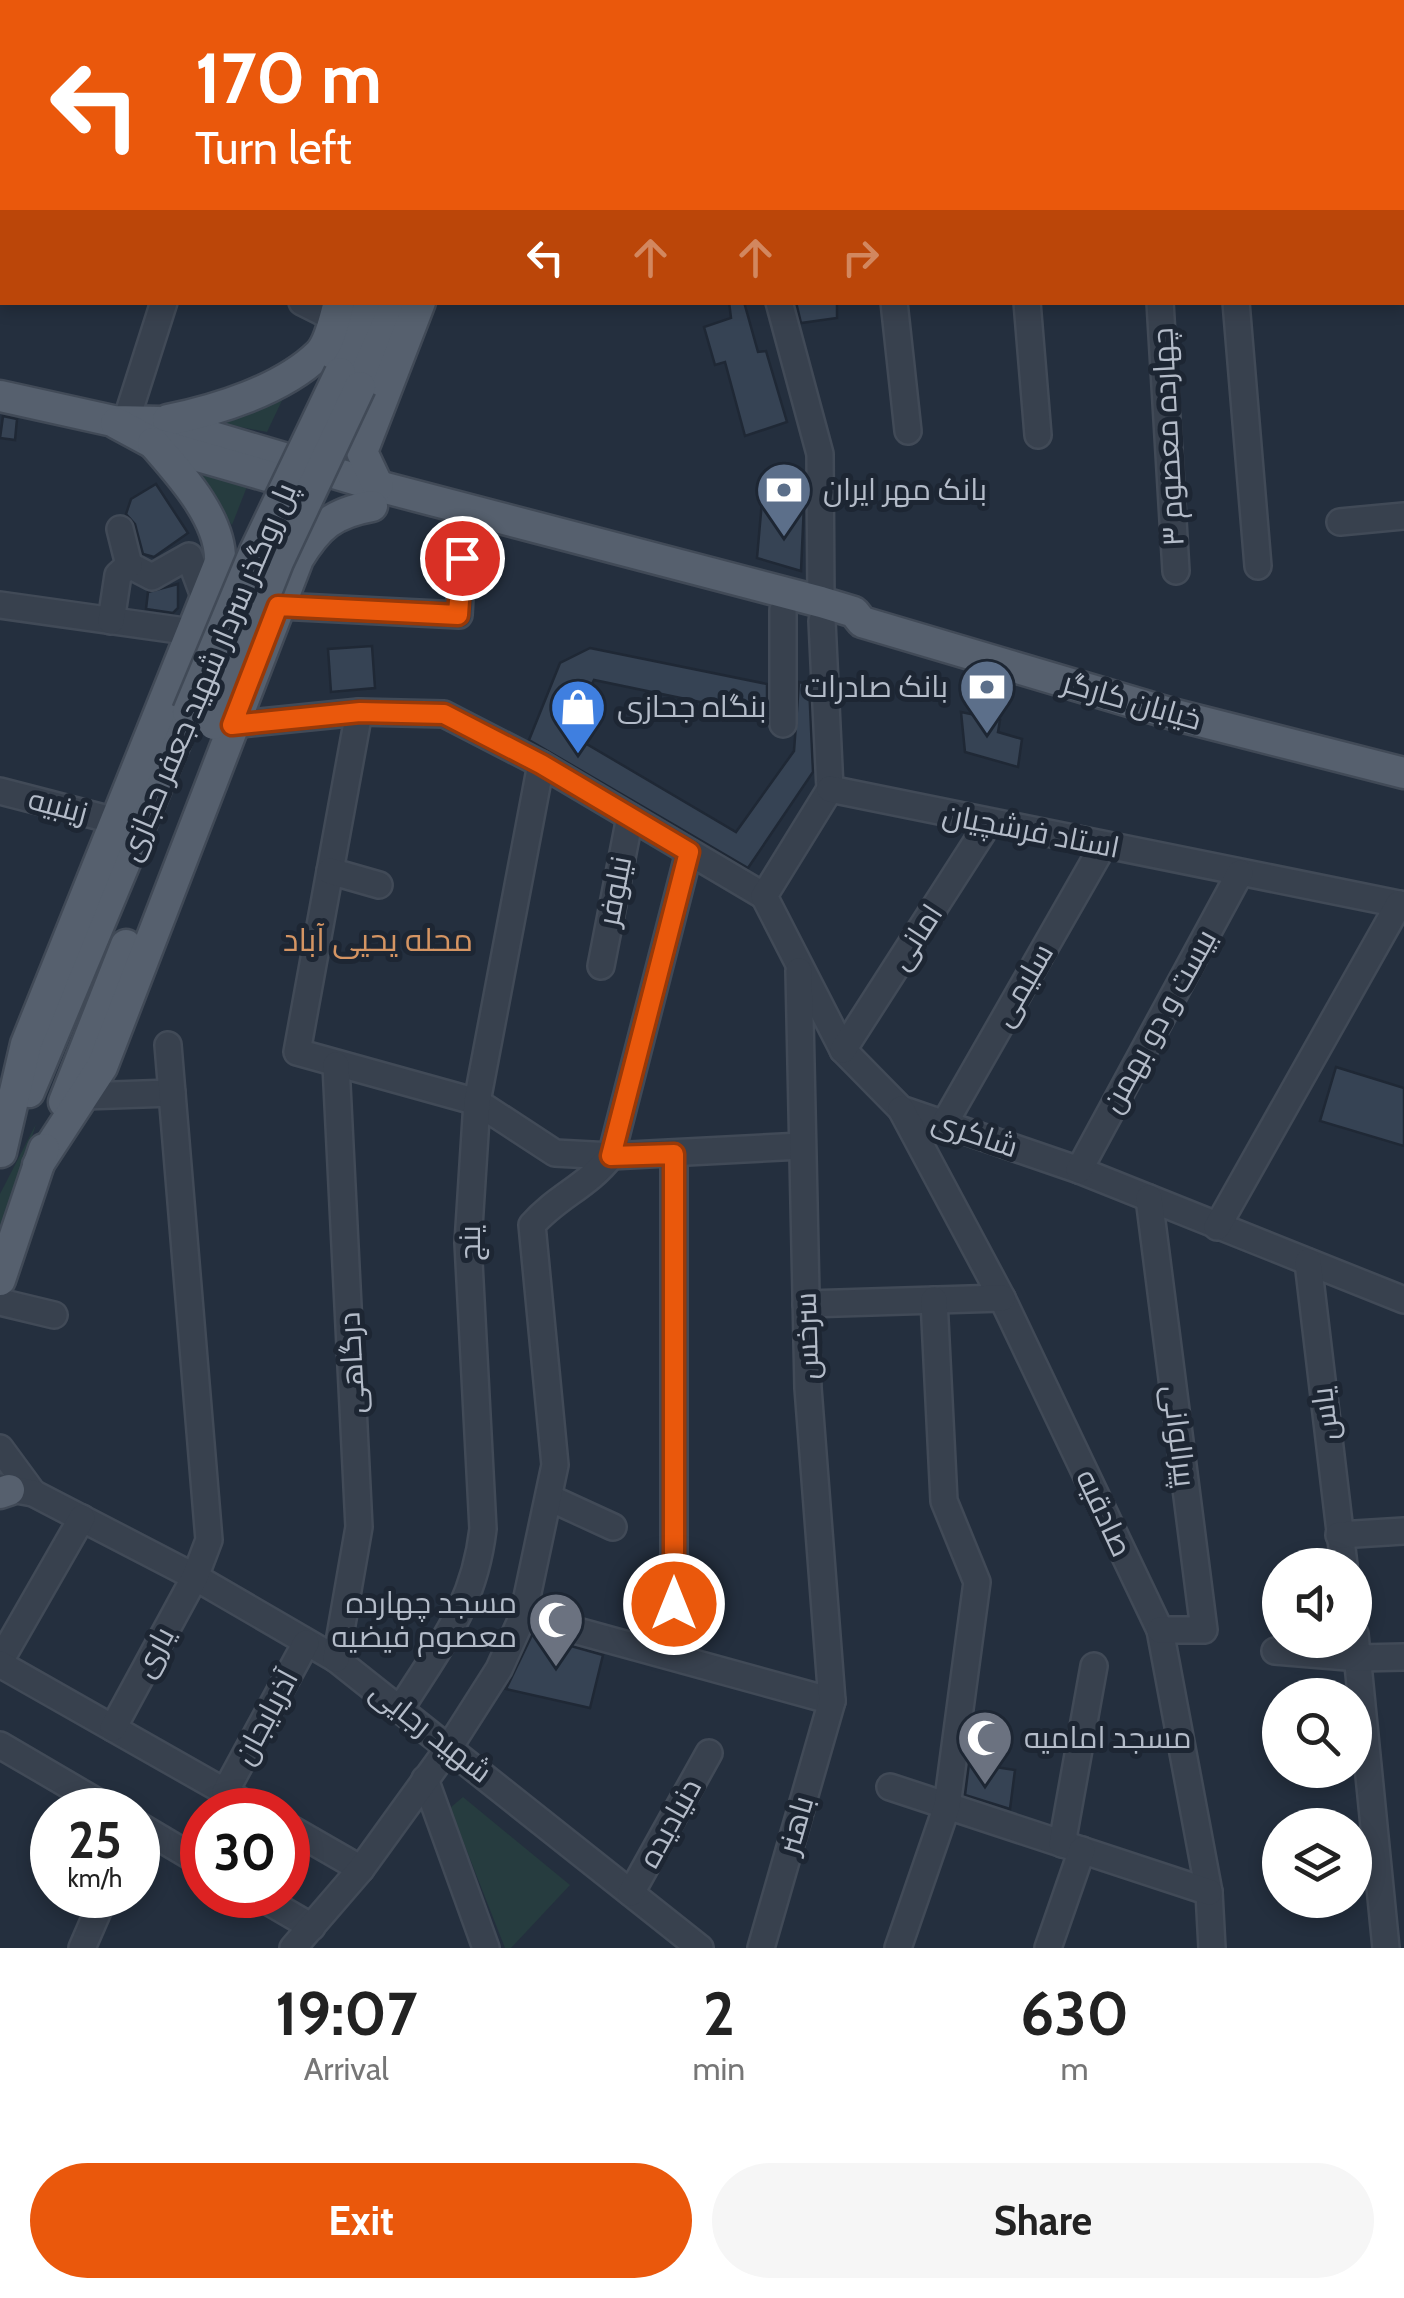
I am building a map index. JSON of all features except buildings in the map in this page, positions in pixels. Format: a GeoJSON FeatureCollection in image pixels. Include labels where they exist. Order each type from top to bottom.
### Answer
{"type":"FeatureCollection","features":[{"type":"Feature","properties":{"kind":"main road","name":"پل روگذر سردار شهید جعفر حجازی"},"geometry":{"type":"LineString","coordinates":[[353,375],[370,305]]}},
{"type":"Feature","properties":{"kind":"main road","name":"پل روگذر سردار شهید جعفر حجازی"},"geometry":{"type":"LineString","coordinates":[[38,1165],[85,1050],[255,551],[395,305]]}},
{"type":"Feature","properties":{"kind":"main road"},"geometry":{"type":"LineString","coordinates":[[158,432],[262,390],[353,375],[417,305]]}},
{"type":"Feature","properties":{"kind":"main road"},"geometry":{"type":"LineString","coordinates":[[337,310],[353,375],[362,452],[375,496]]}},
{"type":"Feature","properties":{"kind":"main road"},"geometry":{"type":"LineString","coordinates":[[0,396],[120,421],[375,496]]}},
{"type":"Feature","properties":{"kind":"main road"},"geometry":{"type":"LineString","coordinates":[[0,1280],[38,1165],[102,1067],[200,715],[192,632],[220,562],[220,548],[158,432]]}},
{"type":"Feature","properties":{"kind":"main road"},"geometry":{"type":"LineString","coordinates":[[0,1153],[26,1044],[116,821],[200,715],[278,606],[298,559],[318,526],[375,496]]}},
{"type":"Feature","properties":{"kind":"main road","name":"خیابان کارگر"},"geometry":{"type":"LineString","coordinates":[[375,496],[822,611]]}},
{"type":"Feature","properties":{"kind":"main road","name":"خیابان کارگر"},"geometry":{"type":"LineString","coordinates":[[375,496],[464,529],[784,610],[854,612],[862,622],[1176,716],[1404,773]]}},
{"type":"Feature","properties":{"kind":"main road","name":"پل روگذر سردار شهید جعفر حجازی"},"geometry":{"type":"LineString","coordinates":[[0,1153],[200,715]]}},
{"type":"Feature","properties":{"kind":"street"},"geometry":{"type":"LineString","coordinates":[[120,421],[163,305]]}},
{"type":"Feature","properties":{"kind":"street"},"geometry":{"type":"LineString","coordinates":[[200,715],[444,714],[541,764],[764,896],[830,789],[820,454],[780,305]]}},
{"type":"Feature","properties":{"kind":"street"},"geometry":{"type":"LineString","coordinates":[[894,305],[908,432]]}},
{"type":"Feature","properties":{"kind":"street"},"geometry":{"type":"LineString","coordinates":[[1027,305],[1038,435]]}},
{"type":"Feature","properties":{"kind":"street","name":"چهارده معصوم ۳"},"geometry":{"type":"LineString","coordinates":[[1160,305],[1176,570]]}},
{"type":"Feature","properties":{"kind":"street"},"geometry":{"type":"LineString","coordinates":[[1236,305],[1258,566]]}},
{"type":"Feature","properties":{"kind":"street"},"geometry":{"type":"LineString","coordinates":[[1340,522],[1404,516]]}},
{"type":"Feature","properties":{"kind":"street"},"geometry":{"type":"LineString","coordinates":[[120,529],[129,565],[152,577],[189,556],[205,599]]}},
{"type":"Feature","properties":{"kind":"street"},"geometry":{"type":"LineString","coordinates":[[278,606],[458,615],[464,529]]}},
{"type":"Feature","properties":{"kind":"street"},"geometry":{"type":"LineString","coordinates":[[111,620],[118,575],[129,565]]}},
{"type":"Feature","properties":{"kind":"street"},"geometry":{"type":"LineString","coordinates":[[0,605],[192,632]]}},
{"type":"Feature","properties":{"kind":"street"},"geometry":{"type":"LineString","coordinates":[[783,724],[784,610]]}},
{"type":"Feature","properties":{"kind":"street"},"geometry":{"type":"LineString","coordinates":[[360,712],[297,1052],[478,1102],[555,1153],[611,1156],[802,1146]]}},
{"type":"Feature","properties":{"kind":"street","name":"ینج"},"geometry":{"type":"LineString","coordinates":[[401,1708],[465,1606],[478,1568],[483,1529],[468,1243],[478,1102],[541,764]]}},
{"type":"Feature","properties":{"kind":"street","name":"استاد فرشچیان"},"geometry":{"type":"LineString","coordinates":[[830,789],[1402,905],[1218,1227]]}},
{"type":"Feature","properties":{"kind":"street","name":"زینبیه"},"geometry":{"type":"LineString","coordinates":[[0,791],[116,821]]}},
{"type":"Feature","properties":{"kind":"street","name":"نیلوفر"},"geometry":{"type":"LineString","coordinates":[[601,966],[630,817]]}},
{"type":"Feature","properties":{"kind":"street","name":"امانی"},"geometry":{"type":"LineString","coordinates":[[843,1050],[988,824]]}},
{"type":"Feature","properties":{"kind":"street","name":"سلیمی"},"geometry":{"type":"LineString","coordinates":[[944,1124],[1103,846]]}},
{"type":"Feature","properties":{"kind":"street"},"geometry":{"type":"LineString","coordinates":[[293,1948],[361,1869],[450,1746],[499,1670],[523,1616],[552,1499],[555,1465],[532,1225],[548,1206],[593,1180],[611,1156],[689,852]]}},
{"type":"Feature","properties":{"kind":"street"},"geometry":{"type":"LineString","coordinates":[[330,871],[379,885]]}},
{"type":"Feature","properties":{"kind":"street","name":"بیست و دو بهمن"},"geometry":{"type":"LineString","coordinates":[[1079,1170],[1240,873]]}},
{"type":"Feature","properties":{"kind":"street","name":"شاکری"},"geometry":{"type":"LineString","coordinates":[[764,896],[799,971],[843,1050],[901,1108],[1079,1170],[1403,1297]]}},
{"type":"Feature","properties":{"kind":"street","name":"سرخس"},"geometry":{"type":"LineString","coordinates":[[799,971],[808,1388],[832,1701]]}},
{"type":"Feature","properties":{"kind":"street","name":"یاری"},"geometry":{"type":"LineString","coordinates":[[113,1728],[195,1576],[208,1540],[168,1045]]}},
{"type":"Feature","properties":{"kind":"street","name":"درگاهی"},"geometry":{"type":"LineString","coordinates":[[336,1065],[359,1527],[336,1659]]}},
{"type":"Feature","properties":{"kind":"street"},"geometry":{"type":"LineString","coordinates":[[84,1096],[172,1092]]}},
{"type":"Feature","properties":{"kind":"street","name":"صادقیه"},"geometry":{"type":"LineString","coordinates":[[901,1108],[1002,1298],[1160,1630],[1209,1892],[1212,1948]]}},
{"type":"Feature","properties":{"kind":"street"},"geometry":{"type":"LineString","coordinates":[[674,1154],[674,1604]]}},
{"type":"Feature","properties":{"kind":"street","name":"پیرالوانی"},"geometry":{"type":"LineString","coordinates":[[1149,1198],[1204,1630],[1160,1630]]}},
{"type":"Feature","properties":{"kind":"street","name":"یاس"},"geometry":{"type":"LineString","coordinates":[[1308,1262],[1341,1548]]}},
{"type":"Feature","properties":{"kind":"street"},"geometry":{"type":"LineString","coordinates":[[806,1304],[1002,1298]]}},
{"type":"Feature","properties":{"kind":"street"},"geometry":{"type":"LineString","coordinates":[[898,1948],[947,1806],[977,1582],[944,1501],[934,1300]]}},
{"type":"Feature","properties":{"kind":"street"},"geometry":{"type":"LineString","coordinates":[[0,1302],[54,1315]]}},
{"type":"Feature","properties":{"kind":"street","name":"شهید رجایی"},"geometry":{"type":"LineString","coordinates":[[0,1448],[10,1491],[82,1518],[195,1576],[336,1659],[699,1948]]}},
{"type":"Feature","properties":{"kind":"street"},"geometry":{"type":"LineString","coordinates":[[552,1499],[613,1527]]}},
{"type":"Feature","properties":{"kind":"street"},"geometry":{"type":"LineString","coordinates":[[82,1518],[0,1663],[219,1788]]}},
{"type":"Feature","properties":{"kind":"street"},"geometry":{"type":"LineString","coordinates":[[1339,1536],[1404,1531]]}},
{"type":"Feature","properties":{"kind":"street"},"geometry":{"type":"LineString","coordinates":[[523,1616],[832,1701]]}},
{"type":"Feature","properties":{"kind":"street","name":"آذربایجان"},"geometry":{"type":"LineString","coordinates":[[228,1788],[306,1643]]}},
{"type":"Feature","properties":{"kind":"street"},"geometry":{"type":"LineString","coordinates":[[1372,1649],[1404,1656]]}},
{"type":"Feature","properties":{"kind":"street"},"geometry":{"type":"LineString","coordinates":[[1358,1658],[1386,1948]]}},
{"type":"Feature","properties":{"kind":"street"},"geometry":{"type":"LineString","coordinates":[[1048,1948],[1072,1847],[1094,1666]]}},
{"type":"Feature","properties":{"kind":"street","name":"باهنر"},"geometry":{"type":"LineString","coordinates":[[760,1948],[832,1701]]}},
{"type":"Feature","properties":{"kind":"street"},"geometry":{"type":"LineString","coordinates":[[0,1745],[74,1788]]}},
{"type":"Feature","properties":{"kind":"street","name":"دنیادیده"},"geometry":{"type":"LineString","coordinates":[[630,1893],[709,1753]]}},
{"type":"Feature","properties":{"kind":"street"},"geometry":{"type":"LineString","coordinates":[[425,1780],[482,1945]]}},
{"type":"Feature","properties":{"kind":"street"},"geometry":{"type":"LineString","coordinates":[[890,1787],[1209,1892]]}},
{"type":"Feature","properties":{"kind":"street"},"geometry":{"type":"LineString","coordinates":[[310,1840],[361,1869]]}},
{"type":"Feature","properties":{"kind":"street"},"geometry":{"type":"LineString","coordinates":[[82,1948],[95,1918]]}},
{"type":"Feature","properties":{"kind":"street"},"geometry":{"type":"LineString","coordinates":[[297,1918],[312,1927]]}},
{"type":"Feature","properties":{"kind":"green space"},"geometry":{"type":"Polygon","coordinates":[[[286,392],[267,432],[219,423],[286,392]]]}},
{"type":"Feature","properties":{"kind":"green space"},"geometry":{"type":"Polygon","coordinates":[[[193,471],[248,484],[232,525],[193,471]]]}},
{"type":"Feature","properties":{"kind":"green space"},"geometry":{"type":"Polygon","coordinates":[[[36,1124],[0,1239],[0,1194],[36,1124]]]}},
{"type":"Feature","properties":{"kind":"green space"},"geometry":{"type":"Polygon","coordinates":[[[463,1797],[570,1885],[511,1948],[505,1948],[450,1808],[463,1797]]]}},
{"type":"Feature","properties":{"kind":"place","name":"بانک مهر ایران"},"geometry":{"type":"Point","coordinates":[784,539]}},
{"type":"Feature","properties":{"kind":"place","name":"بانک صادرات"},"geometry":{"type":"Point","coordinates":[987,736]}},
{"type":"Feature","properties":{"kind":"place","name":"بنگاه جحازی"},"geometry":{"type":"Point","coordinates":[578,756]}},
{"type":"Feature","properties":{"kind":"place","name":"مسجد چهارده معصوم فیضیه"},"geometry":{"type":"Point","coordinates":[556,1669]}},
{"type":"Feature","properties":{"kind":"place","name":"مسجد امامیه"},"geometry":{"type":"Point","coordinates":[985,1787]}},
{"type":"Feature","properties":{"kind":"district","name":"محله یحیی آباد"},"geometry":{"type":"Point","coordinates":[378,940]}},
{"type":"Feature","properties":{"kind":"route"},"geometry":{"type":"LineString","coordinates":[[462,558],[458,615],[278,606],[232,725],[360,712],[444,714],[541,764],[689,852],[611,1156],[674,1154],[674,1604]]}}]}
